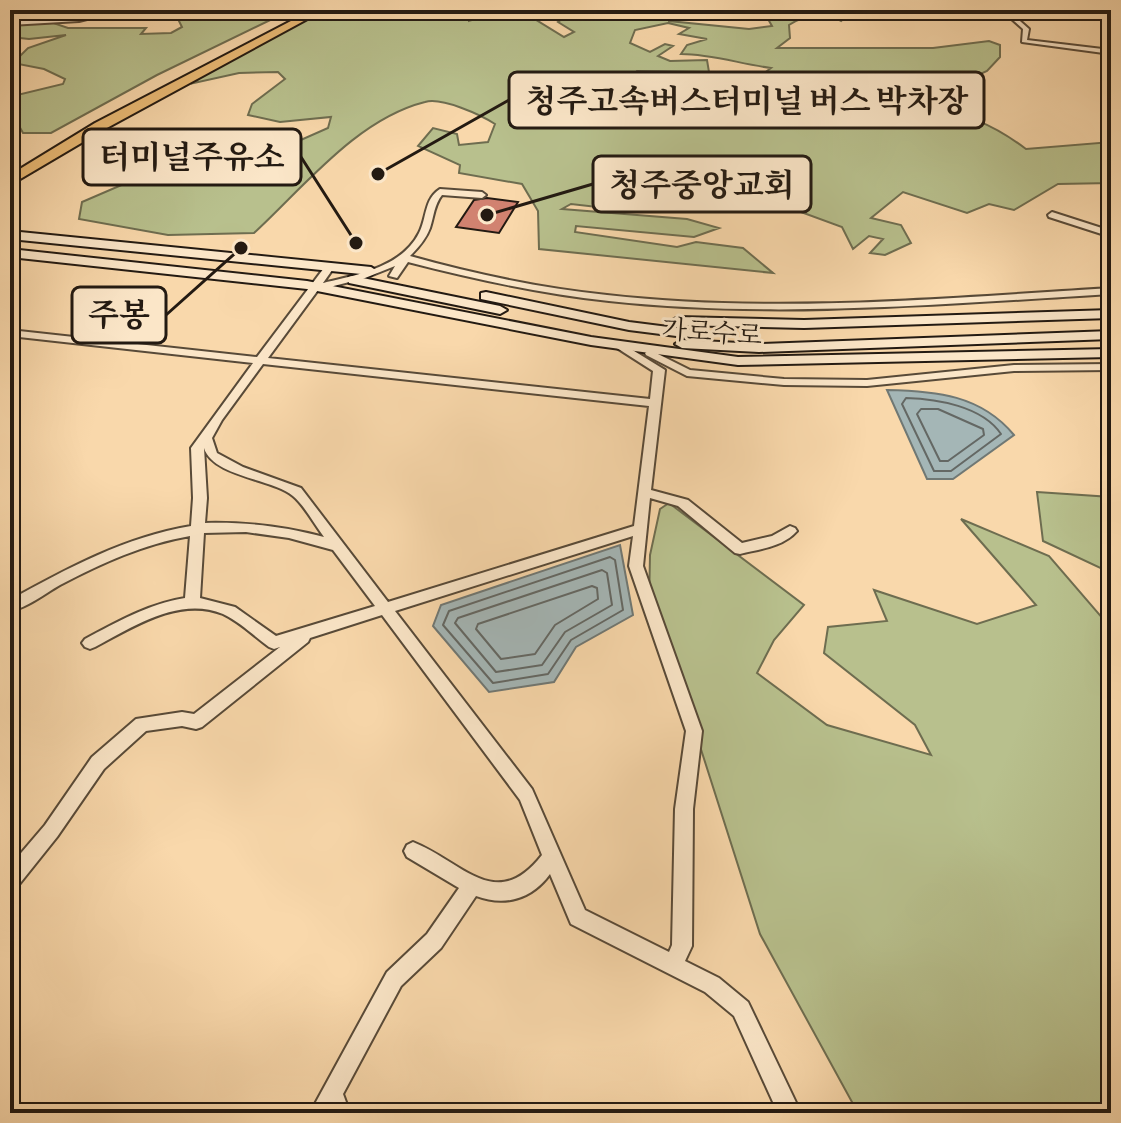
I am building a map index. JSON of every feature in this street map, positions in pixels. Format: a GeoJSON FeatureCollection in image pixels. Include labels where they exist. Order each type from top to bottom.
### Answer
{"type":"FeatureCollection","features":[{"type":"Feature","properties":{"kind":"highway"},"geometry":{"type":"LineString","coordinates":[[10,171],[105,117],[311,10]]}},
{"type":"Feature","properties":{"kind":"highway"},"geometry":{"type":"LineString","coordinates":[[10,181],[100,126],[319,10]]}},
{"type":"Feature","properties":{"kind":"main road","name":"가로수로"},"geometry":{"type":"LineString","coordinates":[[10,235],[319,282],[335,290],[650,353],[738,361],[1111,350]]}},
{"type":"Feature","properties":{"kind":"main road","name":"가로수로"},"geometry":{"type":"LineString","coordinates":[[10,244],[319,282],[349,280],[598,332],[695,346],[759,348],[1111,335]]}},
{"type":"Feature","properties":{"kind":"main road"},"geometry":{"type":"LineString","coordinates":[[10,253],[294,284],[319,282]]}},
{"type":"Feature","properties":{"kind":"main road","name":"가로수로"},"geometry":{"type":"LineString","coordinates":[[319,282],[371,271],[642,328],[727,337],[1111,323]]}},
{"type":"Feature","properties":{"kind":"main road","name":"가로수로"},"geometry":{"type":"LineString","coordinates":[[466,291],[622,316],[751,325],[1111,314]]}},
{"type":"Feature","properties":{"kind":"street"},"geometry":{"type":"LineString","coordinates":[[12,23],[79,19],[120,10]]}},
{"type":"Feature","properties":{"kind":"street"},"geometry":{"type":"LineString","coordinates":[[1010,10],[1008,13],[1026,29],[1024,41],[1111,52]]}},
{"type":"Feature","properties":{"kind":"street"},"geometry":{"type":"LineString","coordinates":[[394,276],[423,233],[436,195],[448,191],[482,195]]}},
{"type":"Feature","properties":{"kind":"street"},"geometry":{"type":"LineString","coordinates":[[1052,215],[1111,234]]}},
{"type":"Feature","properties":{"kind":"street"},"geometry":{"type":"LineString","coordinates":[[349,280],[405,258],[525,286],[608,298],[703,305],[781,306],[1111,291]]}},
{"type":"Feature","properties":{"kind":"street"},"geometry":{"type":"LineString","coordinates":[[192,602],[200,498],[197,448],[319,282]]}},
{"type":"Feature","properties":{"kind":"street"},"geometry":{"type":"LineString","coordinates":[[10,333],[655,403]]}},
{"type":"Feature","properties":{"kind":"street"},"geometry":{"type":"LineString","coordinates":[[622,348],[659,370],[636,566],[694,731],[684,809],[682,946],[673,965]]}},
{"type":"Feature","properties":{"kind":"street"},"geometry":{"type":"LineString","coordinates":[[650,353],[687,373],[784,382],[867,383],[1014,368],[1111,367]]}},
{"type":"Feature","properties":{"kind":"street"},"geometry":{"type":"LineString","coordinates":[[206,438],[212,455],[239,470],[290,486],[526,795],[578,917],[712,985],[741,1009],[790,1113]]}},
{"type":"Feature","properties":{"kind":"street"},"geometry":{"type":"LineString","coordinates":[[644,492],[669,496],[683,503],[740,549],[776,540],[790,531]]}},
{"type":"Feature","properties":{"kind":"street"},"geometry":{"type":"LineString","coordinates":[[11,606],[99,556],[156,535],[196,528],[278,531],[337,546]]}},
{"type":"Feature","properties":{"kind":"street"},"geometry":{"type":"LineString","coordinates":[[90,643],[167,605],[192,602],[225,609],[274,643],[386,611],[640,529]]}},
{"type":"Feature","properties":{"kind":"street"},"geometry":{"type":"LineString","coordinates":[[10,880],[51,831],[98,763],[142,724],[182,719],[196,722],[309,633]]}},
{"type":"Feature","properties":{"kind":"street"},"geometry":{"type":"LineString","coordinates":[[413,851],[472,885],[497,894],[519,891],[541,875],[551,858]]}},
{"type":"Feature","properties":{"kind":"street"},"geometry":{"type":"LineString","coordinates":[[330,1106],[394,979],[434,941],[472,885]]}},
{"type":"Feature","properties":{"kind":"green space"},"geometry":{"type":"Polygon","coordinates":[[[10,10],[104,10],[53,23],[68,28],[146,28],[141,34],[171,33],[182,27],[178,19],[137,20],[208,10],[291,10],[157,75],[51,133],[23,133],[13,115],[19,102],[13,96],[63,84],[65,79],[44,69],[13,63],[28,48],[66,35],[29,39],[11,37],[10,21],[17,16],[10,10]]]}},
{"type":"Feature","properties":{"kind":"green space"},"geometry":{"type":"Polygon","coordinates":[[[323,10],[474,10],[469,13],[469,21],[504,10],[560,10],[538,21],[564,37],[574,32],[558,22],[574,10],[660,10],[668,13],[669,21],[749,29],[772,26],[768,19],[741,10],[852,12],[841,21],[821,16],[795,22],[789,25],[790,38],[777,48],[933,48],[989,41],[1000,45],[1000,57],[987,71],[954,86],[955,94],[915,98],[925,109],[978,121],[1026,149],[1111,142],[1111,183],[1058,184],[1014,210],[989,204],[967,213],[903,192],[871,218],[901,225],[911,243],[885,255],[870,253],[883,239],[869,236],[853,249],[842,227],[801,212],[751,205],[725,205],[694,212],[642,204],[615,209],[571,204],[562,209],[687,219],[719,228],[694,237],[576,226],[575,232],[677,247],[696,242],[743,248],[773,273],[539,249],[538,211],[522,184],[459,173],[460,165],[418,146],[433,128],[457,134],[459,145],[488,142],[495,124],[461,108],[432,101],[400,111],[354,139],[254,233],[168,235],[79,219],[82,202],[147,174],[199,174],[218,159],[285,147],[328,128],[331,117],[280,122],[248,115],[252,104],[285,79],[278,72],[239,73],[194,83],[203,75],[323,10]],[[668,23],[635,30],[630,43],[650,52],[665,44],[673,46],[658,56],[670,61],[707,60],[709,72],[637,71],[630,79],[673,88],[763,86],[763,74],[771,68],[681,54],[687,45],[707,39],[679,34],[689,28],[668,23]]]}},
{"type":"Feature","properties":{"kind":"green space"},"geometry":{"type":"Polygon","coordinates":[[[1037,492],[1111,497],[1111,573],[1043,541],[1037,492]]]}},
{"type":"Feature","properties":{"kind":"green space"},"geometry":{"type":"Polygon","coordinates":[[[669,503],[804,605],[774,640],[757,673],[827,725],[931,755],[915,725],[824,653],[828,627],[887,621],[874,590],[977,624],[1036,605],[961,519],[1049,556],[1111,628],[1111,691],[1102,708],[1111,715],[1111,1113],[858,1113],[760,934],[690,715],[649,605],[650,555],[660,509],[669,503]]]}},
{"type":"Feature","properties":{"kind":"water"},"geometry":{"type":"Polygon","coordinates":[[[887,390],[940,394],[972,403],[987,411],[1014,435],[953,479],[927,479],[887,390]]]}},
{"type":"Feature","properties":{"kind":"water"},"geometry":{"type":"Polygon","coordinates":[[[620,545],[633,615],[576,647],[554,682],[489,692],[433,626],[441,605],[620,545]]]}},
{"type":"Feature","properties":{"kind":"building"},"geometry":{"type":"Polygon","coordinates":[[[487,198],[518,202],[499,233],[456,227],[474,200],[487,198]]]}},
{"type":"Feature","properties":{"kind":"place","name":"청주고속버스터미널 버스 박차장"},"geometry":{"type":"Point","coordinates":[378,174]}},
{"type":"Feature","properties":{"kind":"place","name":"청주중앙교회"},"geometry":{"type":"Point","coordinates":[487,215]}},
{"type":"Feature","properties":{"kind":"place","name":"터미널주유소"},"geometry":{"type":"Point","coordinates":[356,243]}},
{"type":"Feature","properties":{"kind":"place","name":"주봉"},"geometry":{"type":"Point","coordinates":[241,248]}}]}
